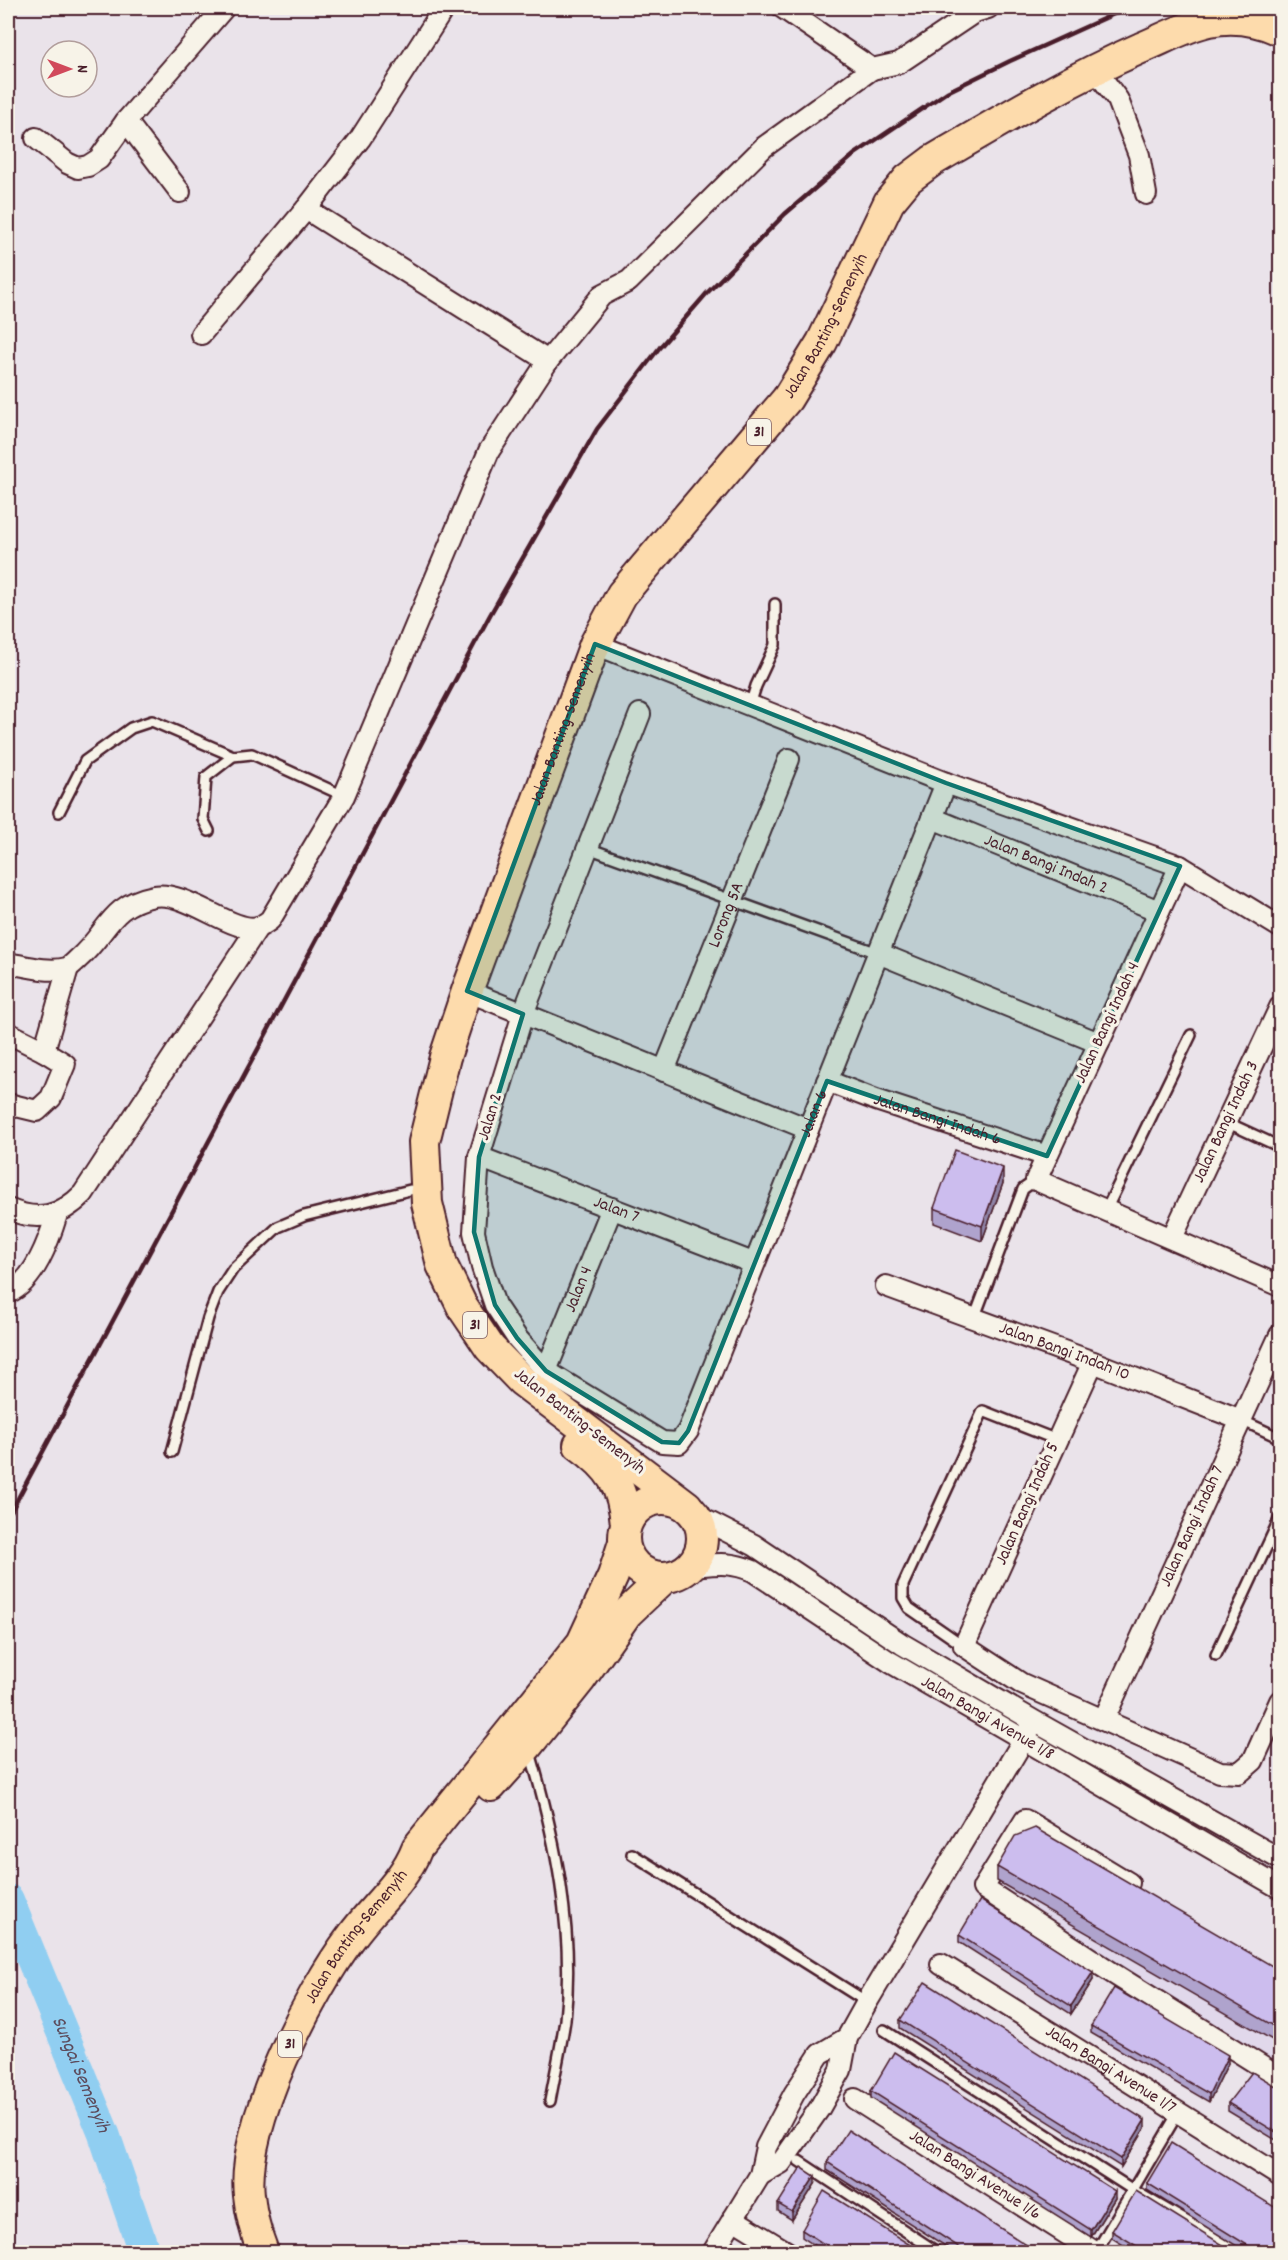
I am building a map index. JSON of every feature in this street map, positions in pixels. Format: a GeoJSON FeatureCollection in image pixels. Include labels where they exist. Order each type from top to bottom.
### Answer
{"type":"FeatureCollection","features":[{"type":"Feature","properties":{"kind":"main road","name":"Jalan Banting-Semenyih"},"geometry":{"type":"LineString","coordinates":[[692,1511],[522,1381],[490,1348],[463,1308],[442,1265],[427,1203],[424,1142],[445,1057],[467,991],[595,644],[622,594],[787,399],[807,370],[889,202],[908,179],[941,156],[1095,69],[1180,31],[1209,21],[1236,19],[1262,22],[1281,30]]}},
{"type":"Feature","properties":{"kind":"main road","name":"Jalan Banting-Semenyih"},"geometry":{"type":"LineString","coordinates":[[263,2253],[256,2234],[248,2193],[252,2148],[263,2107],[303,2013],[351,1937],[411,1864],[417,1848],[582,1643],[613,1576],[625,1533],[624,1504],[619,1486],[591,1454],[509,1395],[477,1362],[448,1319],[423,1261],[410,1190],[414,1128],[445,1057]]}},
{"type":"Feature","properties":{"kind":"main road"},"geometry":{"type":"LineString","coordinates":[[670,1499],[692,1511],[703,1542],[692,1566],[680,1575],[664,1578],[650,1576],[637,1568],[628,1556],[625,1533],[637,1509],[652,1500],[670,1499]]}},
{"type":"Feature","properties":{"kind":"main road","name":"Jalan Banting-Semenyih"},"geometry":{"type":"LineString","coordinates":[[411,1864],[427,1858],[528,1745],[580,1680],[627,1613],[664,1578]]}},
{"type":"Feature","properties":{"kind":"street"},"geometry":{"type":"LineString","coordinates":[[36,138],[78,168],[88,166],[99,159],[126,121],[224,8]]}},
{"type":"Feature","properties":{"kind":"street"},"geometry":{"type":"LineString","coordinates":[[201,334],[306,209],[360,139],[444,8]]}},
{"type":"Feature","properties":{"kind":"street"},"geometry":{"type":"LineString","coordinates":[[783,8],[872,69]]}},
{"type":"Feature","properties":{"kind":"street"},"geometry":{"type":"LineString","coordinates":[[8,1209],[19,1214],[39,1216],[57,1214],[72,1205],[82,1194],[258,927],[270,920],[344,796],[489,451],[548,361],[602,295],[629,281],[764,147],[872,69],[899,63],[975,12],[988,8]]}},
{"type":"Feature","properties":{"kind":"street"},"geometry":{"type":"LineString","coordinates":[[1095,69],[1118,100],[1139,155],[1146,194]]}},
{"type":"Feature","properties":{"kind":"street"},"geometry":{"type":"LineString","coordinates":[[126,121],[180,192]]}},
{"type":"Feature","properties":{"kind":"street"},"geometry":{"type":"LineString","coordinates":[[306,209],[548,361]]}},
{"type":"Feature","properties":{"kind":"street"},"geometry":{"type":"LineString","coordinates":[[595,644],[946,783],[1180,866],[1281,927]]}},
{"type":"Feature","properties":{"kind":"street","name":"Jalan 2"},"geometry":{"type":"LineString","coordinates":[[640,714],[523,1014],[479,1157],[474,1232],[482,1267],[495,1305],[517,1338],[546,1371],[662,1442],[679,1443]]}},
{"type":"Feature","properties":{"kind":"street","name":"Lorong 5A"},"geometry":{"type":"LineString","coordinates":[[664,1071],[789,759]]}},
{"type":"Feature","properties":{"kind":"street","name":"Jalan 6"},"geometry":{"type":"LineString","coordinates":[[679,1443],[688,1431],[946,783]]}},
{"type":"Feature","properties":{"kind":"street","name":"Jalan Bangi Indah 2"},"geometry":{"type":"LineString","coordinates":[[932,818],[1159,911]]}},
{"type":"Feature","properties":{"kind":"street","name":"Jalan Bangi Indah 4"},"geometry":{"type":"LineString","coordinates":[[1036,1180],[1180,866]]}},
{"type":"Feature","properties":{"kind":"street"},"geometry":{"type":"LineString","coordinates":[[44,1051],[68,968],[86,952],[114,915],[132,902],[157,896],[177,898],[242,927],[258,927]]}},
{"type":"Feature","properties":{"kind":"street"},"geometry":{"type":"LineString","coordinates":[[878,953],[1099,1043]]}},
{"type":"Feature","properties":{"kind":"street"},"geometry":{"type":"LineString","coordinates":[[8,963],[42,969],[68,968]]}},
{"type":"Feature","properties":{"kind":"street"},"geometry":{"type":"LineString","coordinates":[[467,991],[807,1129]]}},
{"type":"Feature","properties":{"kind":"street","name":"Jalan Bangi Indah 3"},"geometry":{"type":"LineString","coordinates":[[1172,1239],[1281,1007]]}},
{"type":"Feature","properties":{"kind":"street"},"geometry":{"type":"LineString","coordinates":[[8,1033],[65,1064],[51,1098],[37,1111],[8,1104]]}},
{"type":"Feature","properties":{"kind":"street","name":"Jalan Bangi Indah 6"},"geometry":{"type":"LineString","coordinates":[[827,1081],[876,1100],[1047,1156]]}},
{"type":"Feature","properties":{"kind":"street","name":"Jalan 7"},"geometry":{"type":"LineString","coordinates":[[479,1157],[753,1263]]}},
{"type":"Feature","properties":{"kind":"street"},"geometry":{"type":"LineString","coordinates":[[1036,1180],[1281,1286]]}},
{"type":"Feature","properties":{"kind":"street","name":"Jalan 4"},"geometry":{"type":"LineString","coordinates":[[546,1371],[612,1208]]}},
{"type":"Feature","properties":{"kind":"street"},"geometry":{"type":"LineString","coordinates":[[8,1293],[28,1276],[41,1256],[57,1214]]}},
{"type":"Feature","properties":{"kind":"street","name":"Jalan Bangi Indah 10"},"geometry":{"type":"LineString","coordinates":[[886,1286],[1093,1362],[1241,1420]]}},
{"type":"Feature","properties":{"kind":"street","name":"Jalan Bangi Indah 7"},"geometry":{"type":"LineString","coordinates":[[1104,1719],[1281,1335]]}},
{"type":"Feature","properties":{"kind":"street","name":"Jalan Bangi Indah 5"},"geometry":{"type":"LineString","coordinates":[[964,1646],[1093,1362]]}},
{"type":"Feature","properties":{"kind":"street","name":"Jalan Bangi Avenue 1/8"},"geometry":{"type":"LineString","coordinates":[[692,1511],[754,1545],[902,1644],[1034,1721],[1281,1859]]}},
{"type":"Feature","properties":{"kind":"street","name":"Jalan Bangi Avenue 1/8"},"geometry":{"type":"LineString","coordinates":[[692,1566],[737,1564],[753,1571],[890,1662],[1281,1888]]}},
{"type":"Feature","properties":{"kind":"street"},"geometry":{"type":"LineString","coordinates":[[964,1646],[1022,1684],[1220,1772],[1239,1773],[1253,1761],[1281,1701]]}},
{"type":"Feature","properties":{"kind":"street"},"geometry":{"type":"LineString","coordinates":[[760,2175],[781,2163],[819,2109],[841,2070],[847,2038],[1034,1721]]}},
{"type":"Feature","properties":{"kind":"street"},"geometry":{"type":"LineString","coordinates":[[1148,1894],[1025,1820],[983,1888],[1123,1980],[1281,2078]]}},
{"type":"Feature","properties":{"kind":"street","name":"Jalan Bangi Avenue 1/7"},"geometry":{"type":"LineString","coordinates":[[941,1964],[1281,2176]]}},
{"type":"Feature","properties":{"kind":"street"},"geometry":{"type":"LineString","coordinates":[[713,2253],[760,2175],[765,2147],[794,2094],[820,2054],[847,2038]]}},
{"type":"Feature","properties":{"kind":"street","name":"Jalan Bangi Avenue 1/6"},"geometry":{"type":"LineString","coordinates":[[855,2099],[1095,2253]]}},
{"type":"Feature","properties":{"kind":"street"},"geometry":{"type":"LineString","coordinates":[[733,2219],[787,2253]]}},
{"type":"Feature","properties":{"kind":"lane"},"geometry":{"type":"LineString","coordinates":[[750,705],[775,645],[775,604]]}},
{"type":"Feature","properties":{"kind":"lane"},"geometry":{"type":"LineString","coordinates":[[59,812],[85,761],[131,728],[152,721],[233,756],[252,754],[344,796]]}},
{"type":"Feature","properties":{"kind":"lane"},"geometry":{"type":"LineString","coordinates":[[208,831],[203,819],[206,777],[233,756]]}},
{"type":"Feature","properties":{"kind":"lane"},"geometry":{"type":"LineString","coordinates":[[588,848],[878,953]]}},
{"type":"Feature","properties":{"kind":"lane"},"geometry":{"type":"LineString","coordinates":[[1106,1210],[1191,1035]]}},
{"type":"Feature","properties":{"kind":"lane"},"geometry":{"type":"LineString","coordinates":[[1226,1122],[1281,1147]]}},
{"type":"Feature","properties":{"kind":"lane"},"geometry":{"type":"LineString","coordinates":[[974,1319],[1023,1189],[1036,1180]]}},
{"type":"Feature","properties":{"kind":"lane"},"geometry":{"type":"LineString","coordinates":[[172,1452],[208,1318],[218,1292],[232,1269],[278,1227],[303,1216],[410,1190]]}},
{"type":"Feature","properties":{"kind":"lane"},"geometry":{"type":"LineString","coordinates":[[964,1646],[909,1608],[903,1598],[903,1585],[983,1411],[1057,1440]]}},
{"type":"Feature","properties":{"kind":"lane"},"geometry":{"type":"LineString","coordinates":[[1241,1420],[1281,1438]]}},
{"type":"Feature","properties":{"kind":"lane"},"geometry":{"type":"LineString","coordinates":[[1216,1655],[1281,1518]]}},
{"type":"Feature","properties":{"kind":"lane"},"geometry":{"type":"LineString","coordinates":[[528,1745],[547,1811],[567,1933],[565,2019],[550,2101]]}},
{"type":"Feature","properties":{"kind":"lane"},"geometry":{"type":"LineString","coordinates":[[632,1854],[867,2002]]}},
{"type":"Feature","properties":{"kind":"lane"},"geometry":{"type":"LineString","coordinates":[[884,2030],[1133,2190],[1239,2253]]}},
{"type":"Feature","properties":{"kind":"lane"},"geometry":{"type":"LineString","coordinates":[[1095,2253],[1178,2113]]}},
{"type":"Feature","properties":{"kind":"lane"},"geometry":{"type":"LineString","coordinates":[[799,2161],[937,2253]]}},
{"type":"Feature","properties":{"kind":"highlighted area"},"geometry":{"type":"Polygon","coordinates":[[[595,644],[946,783],[1180,866],[1047,1156],[827,1081],[688,1431],[679,1443],[662,1442],[546,1371],[517,1338],[495,1305],[474,1232],[479,1157],[523,1014],[467,991],[595,644]]]}},
{"type":"Feature","properties":{"kind":"shaded area"},"geometry":{"type":"Polygon","coordinates":[[[1027,1830],[1280,1979],[1280,2070],[992,1885],[1027,1830]]]}},
{"type":"Feature","properties":{"kind":"building"},"geometry":{"type":"Polygon","coordinates":[[[955,1150],[1003,1168],[982,1226],[934,1208],[955,1150]]]}},
{"type":"Feature","properties":{"kind":"building"},"geometry":{"type":"Polygon","coordinates":[[[1035,1828],[1281,1971],[1281,2030],[997,1867],[1015,1836],[1035,1828]]]}},
{"type":"Feature","properties":{"kind":"building"},"geometry":{"type":"Polygon","coordinates":[[[980,1900],[1093,1972],[1071,2006],[959,1935],[980,1900]]]}},
{"type":"Feature","properties":{"kind":"building"},"geometry":{"type":"Polygon","coordinates":[[[925,1982],[1145,2120],[1121,2159],[900,2020],[925,1982]]]}},
{"type":"Feature","properties":{"kind":"building"},"geometry":{"type":"Polygon","coordinates":[[[1114,1988],[1228,2055],[1209,2094],[1091,2026],[1114,1988]]]}},
{"type":"Feature","properties":{"kind":"building"},"geometry":{"type":"Polygon","coordinates":[[[894,2052],[1115,2191],[1091,2230],[871,2091],[894,2052]]]}},
{"type":"Feature","properties":{"kind":"building"},"geometry":{"type":"Polygon","coordinates":[[[1252,2072],[1281,2089],[1281,2135],[1228,2103],[1252,2072]]]}},
{"type":"Feature","properties":{"kind":"building"},"geometry":{"type":"Polygon","coordinates":[[[848,2130],[1039,2253],[968,2253],[827,2162],[848,2130]]]}},
{"type":"Feature","properties":{"kind":"building"},"geometry":{"type":"Polygon","coordinates":[[[1171,2143],[1281,2211],[1281,2253],[1260,2253],[1147,2183],[1171,2143]]]}},
{"type":"Feature","properties":{"kind":"building"},"geometry":{"type":"Polygon","coordinates":[[[801,2167],[815,2176],[792,2212],[778,2204],[801,2167]]]}},
{"type":"Feature","properties":{"kind":"building"},"geometry":{"type":"Polygon","coordinates":[[[824,2191],[923,2253],[838,2253],[802,2230],[824,2191]]]}},
{"type":"Feature","properties":{"kind":"building"},"geometry":{"type":"Polygon","coordinates":[[[1136,2191],[1236,2253],[1148,2253],[1112,2231],[1136,2191]]]}},
{"type":"Feature","properties":{"kind":"waterway","name":"Sungai Semenyih"},"geometry":{"type":"LineString","coordinates":[[8,1900],[104,2134],[144,2252]]}},
{"type":"Feature","properties":{"kind":"railway"},"geometry":{"type":"LineString","coordinates":[[8,1517],[490,615],[597,429],[660,347],[707,293],[785,214],[855,154],[947,92],[1114,14],[1134,8]]}}]}
